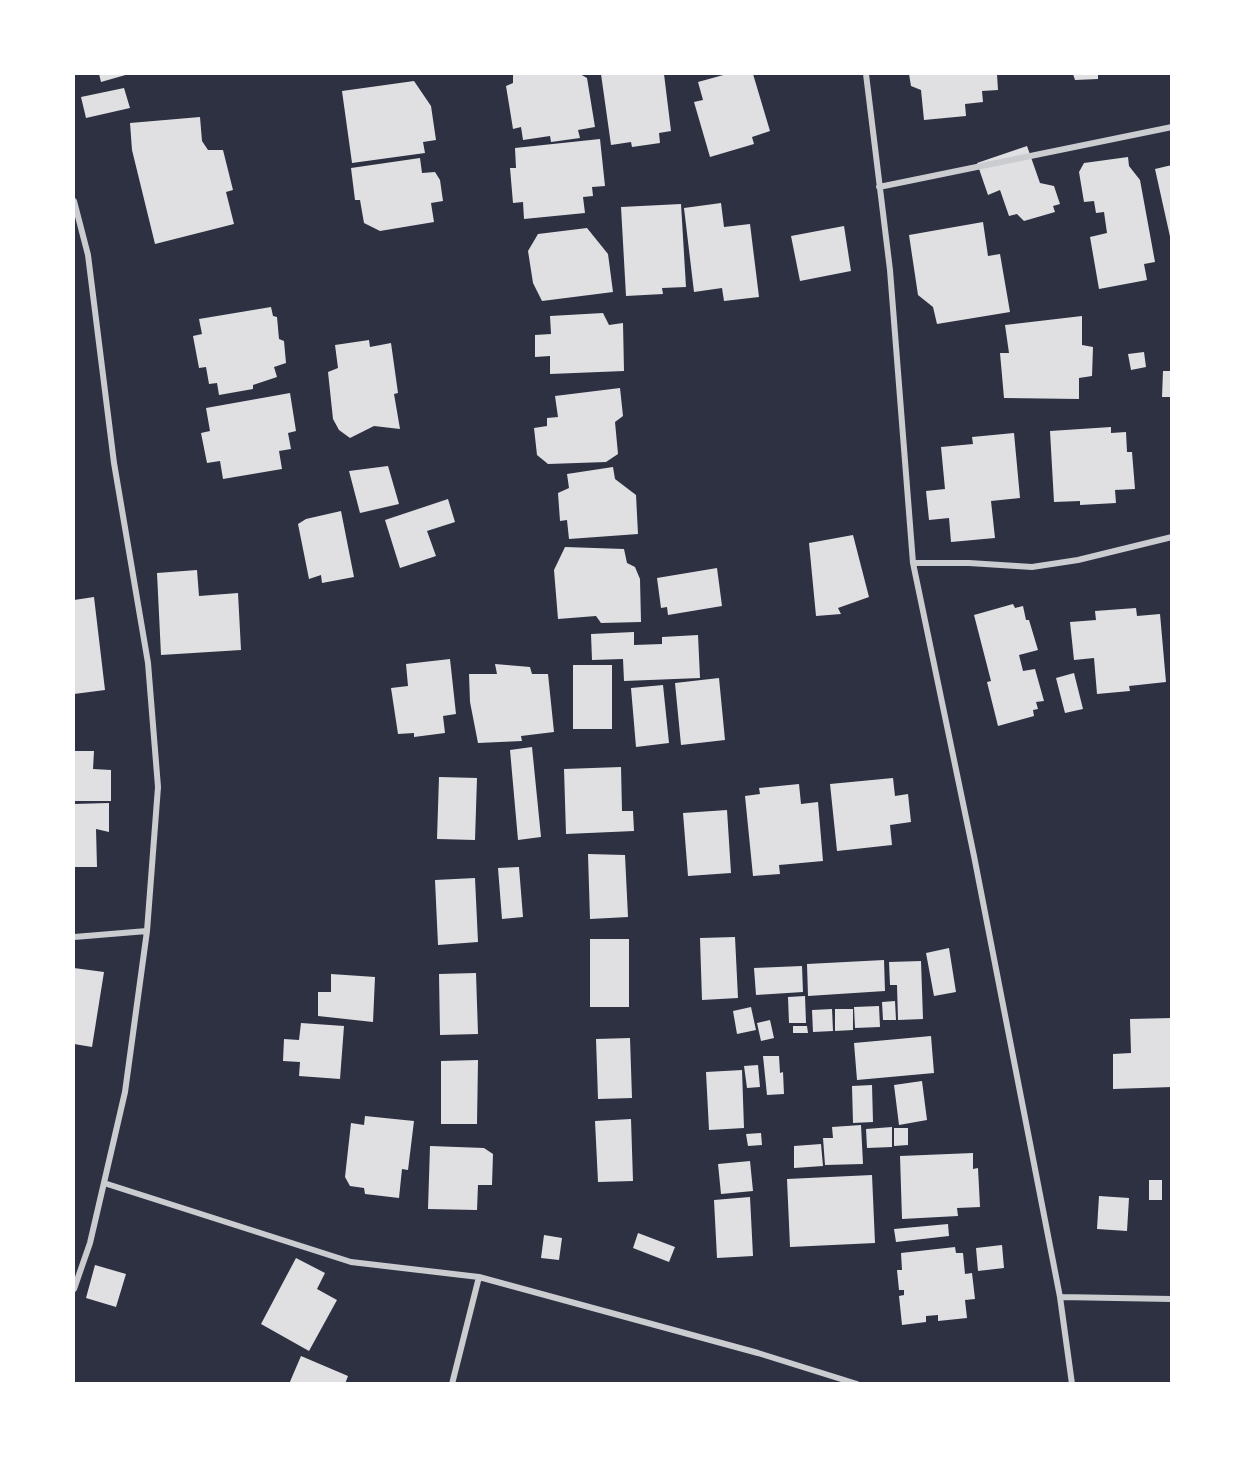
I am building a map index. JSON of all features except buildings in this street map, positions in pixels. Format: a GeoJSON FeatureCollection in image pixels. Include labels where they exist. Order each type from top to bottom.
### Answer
{"type":"FeatureCollection","features":[{"type":"Feature","properties":{"kind":"street"},"geometry":{"type":"LineString","coordinates":[[866,74],[890,270],[913,563],[974,856],[1060,1297],[1072,1383]]}},
{"type":"Feature","properties":{"kind":"street"},"geometry":{"type":"LineString","coordinates":[[879,187],[1172,128]]}},
{"type":"Feature","properties":{"kind":"street"},"geometry":{"type":"LineString","coordinates":[[74,201],[88,255],[114,463],[148,663],[158,787],[147,932],[125,1092],[90,1244],[74,1289]]}},
{"type":"Feature","properties":{"kind":"street"},"geometry":{"type":"LineString","coordinates":[[913,563],[969,563],[1032,567],[1078,560],[1172,537]]}},
{"type":"Feature","properties":{"kind":"street"},"geometry":{"type":"LineString","coordinates":[[74,937],[147,932]]}},
{"type":"Feature","properties":{"kind":"street"},"geometry":{"type":"LineString","coordinates":[[104,1183],[351,1262],[479,1277],[758,1353],[857,1383]]}},
{"type":"Feature","properties":{"kind":"street"},"geometry":{"type":"LineString","coordinates":[[452,1383],[479,1277]]}},
{"type":"Feature","properties":{"kind":"street"},"geometry":{"type":"LineString","coordinates":[[1060,1297],[1172,1299]]}}]}
